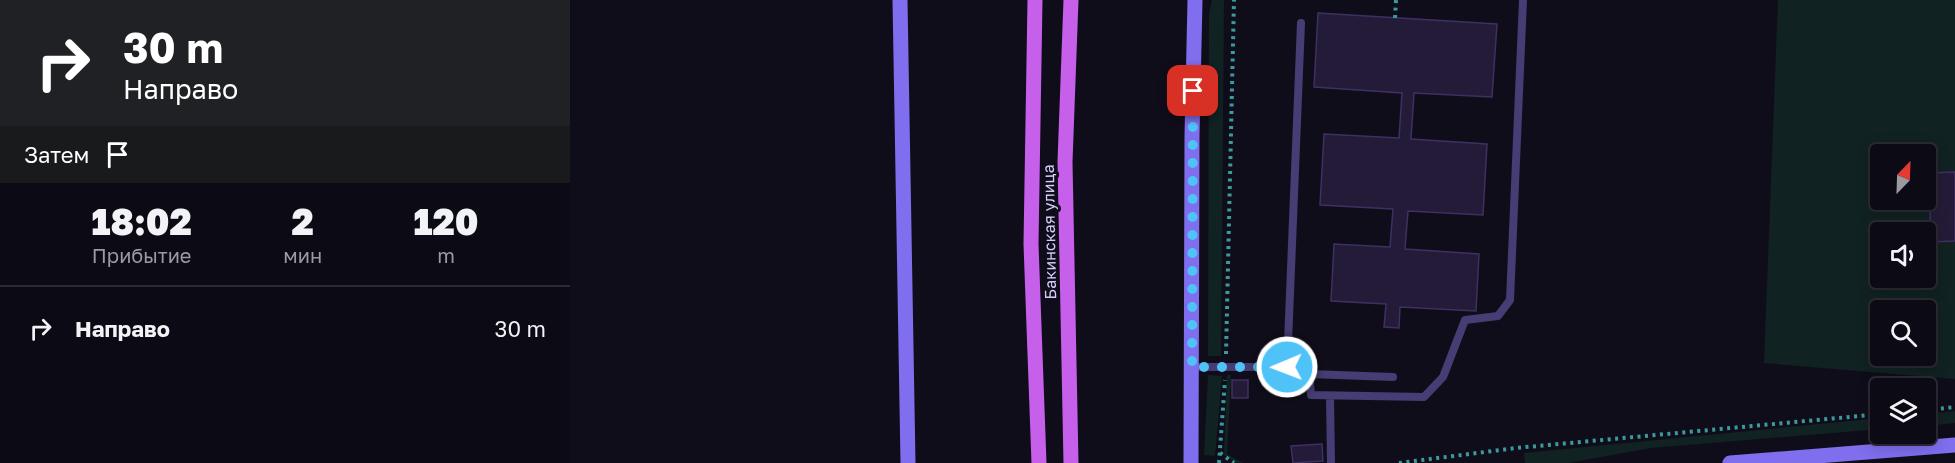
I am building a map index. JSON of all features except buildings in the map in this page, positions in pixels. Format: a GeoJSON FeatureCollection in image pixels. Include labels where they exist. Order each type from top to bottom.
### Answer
{"type":"FeatureCollection","features":[{"type":"Feature","properties":{"kind":"main road"},"geometry":{"type":"LineString","coordinates":[[900,0],[908,463]]}},
{"type":"Feature","properties":{"kind":"main road","name":"Бакинская улица"},"geometry":{"type":"LineString","coordinates":[[1071,0],[1065,162],[1071,463]]}},
{"type":"Feature","properties":{"kind":"main road"},"geometry":{"type":"LineString","coordinates":[[1070,17],[1078,0]]}},
{"type":"Feature","properties":{"kind":"main road"},"geometry":{"type":"LineString","coordinates":[[1191,463],[1192,136],[1195,0]]}},
{"type":"Feature","properties":{"kind":"main road","name":"Бакинская улица"},"geometry":{"type":"LineString","coordinates":[[1033,2],[1031,244],[1039,463]]}},
{"type":"Feature","properties":{"kind":"main road"},"geometry":{"type":"LineString","coordinates":[[1730,463],[1955,445]]}},
{"type":"Feature","properties":{"kind":"lane"},"geometry":{"type":"LineString","coordinates":[[1309,374],[1311,395],[1424,397],[1443,377],[1465,320],[1498,316],[1510,300],[1523,0]]}},
{"type":"Feature","properties":{"kind":"lane"},"geometry":{"type":"LineString","coordinates":[[1287,367],[1301,23]]}},
{"type":"Feature","properties":{"kind":"lane"},"geometry":{"type":"LineString","coordinates":[[1192,367],[1287,367],[1309,374],[1393,377]]}},
{"type":"Feature","properties":{"kind":"lane"},"geometry":{"type":"LineString","coordinates":[[1330,396],[1331,463]]}},
{"type":"Feature","properties":{"kind":"path"},"geometry":{"type":"LineString","coordinates":[[1219,463],[1226,368],[1234,0]]}},
{"type":"Feature","properties":{"kind":"path"},"geometry":{"type":"LineString","coordinates":[[1395,18],[1396,0]]}},
{"type":"Feature","properties":{"kind":"path"},"geometry":{"type":"LineString","coordinates":[[1936,409],[1955,407]]}},
{"type":"Feature","properties":{"kind":"path"},"geometry":{"type":"LineString","coordinates":[[1399,463],[1516,448],[1870,415]]}},
{"type":"Feature","properties":{"kind":"path"},"geometry":{"type":"LineString","coordinates":[[1220,452],[1234,463]]}},
{"type":"Feature","properties":{"kind":"shaded area"},"geometry":{"type":"Polygon","coordinates":[[[1212,0],[1224,0],[1221,356],[1208,356],[1209,14],[1212,0]]]}},
{"type":"Feature","properties":{"kind":"shaded area"},"geometry":{"type":"Polygon","coordinates":[[[1778,0],[1955,0],[1955,379],[1764,363],[1778,0]]]}},
{"type":"Feature","properties":{"kind":"shaded area"},"geometry":{"type":"Polygon","coordinates":[[[1208,375],[1222,376],[1215,456],[1204,455],[1208,375]]]}},
{"type":"Feature","properties":{"kind":"shaded area"},"geometry":{"type":"Polygon","coordinates":[[[1227,375],[1231,375],[1227,454],[1243,463],[1236,463],[1224,455],[1227,375]]]}},
{"type":"Feature","properties":{"kind":"shaded area"},"geometry":{"type":"Polygon","coordinates":[[[1955,411],[1955,423],[1936,425],[1936,413],[1955,411]]]}},
{"type":"Feature","properties":{"kind":"shaded area"},"geometry":{"type":"Polygon","coordinates":[[[1870,419],[1870,430],[1651,448],[1568,463],[1525,463],[1524,453],[1870,419]]]}},
{"type":"Feature","properties":{"kind":"route"},"geometry":{"type":"LineString","coordinates":[[1193,91],[1192,367],[1287,367]]}}]}
